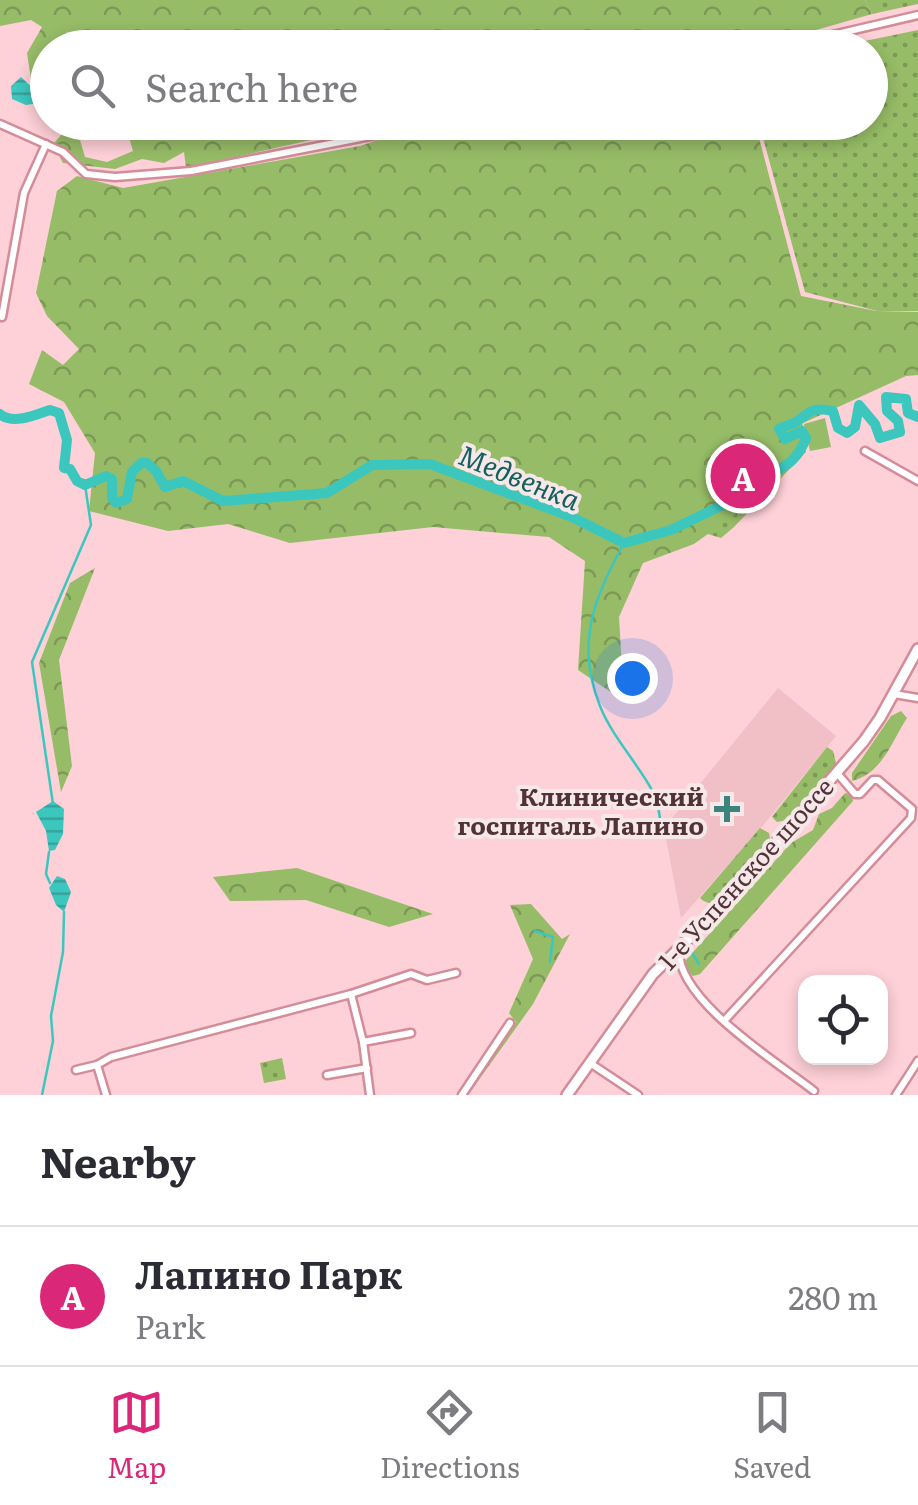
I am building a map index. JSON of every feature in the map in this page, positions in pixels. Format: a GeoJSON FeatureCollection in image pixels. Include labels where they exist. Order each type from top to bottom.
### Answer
{"type":"FeatureCollection","features":[{"type":"Feature","properties":{"kind":"main road","name":"1-е Успенское шоссе"},"geometry":{"type":"LineString","coordinates":[[567,1095],[661,965],[716,912],[870,733],[918,649]]}},
{"type":"Feature","properties":{"kind":"street"},"geometry":{"type":"LineString","coordinates":[[853,30],[918,15]]}},
{"type":"Feature","properties":{"kind":"street"},"geometry":{"type":"LineString","coordinates":[[0,124],[30,137]]}},
{"type":"Feature","properties":{"kind":"street"},"geometry":{"type":"LineString","coordinates":[[37,140],[63,152],[86,174],[138,177],[351,140]]}},
{"type":"Feature","properties":{"kind":"street"},"geometry":{"type":"LineString","coordinates":[[2,317],[4,282],[24,193],[46,144]]}},
{"type":"Feature","properties":{"kind":"street"},"geometry":{"type":"LineString","coordinates":[[865,451],[918,481]]}},
{"type":"Feature","properties":{"kind":"street"},"geometry":{"type":"LineString","coordinates":[[894,694],[918,698]]}},
{"type":"Feature","properties":{"kind":"street"},"geometry":{"type":"LineString","coordinates":[[724,1021],[911,818],[912,809],[878,780],[855,794],[836,773]]}},
{"type":"Feature","properties":{"kind":"street"},"geometry":{"type":"LineString","coordinates":[[679,949],[682,971]]}},
{"type":"Feature","properties":{"kind":"street"},"geometry":{"type":"LineString","coordinates":[[661,965],[674,965],[682,971],[724,1021],[814,1091]]}},
{"type":"Feature","properties":{"kind":"street"},"geometry":{"type":"LineString","coordinates":[[76,1070],[410,974],[426,980],[456,972]]}},
{"type":"Feature","properties":{"kind":"street"},"geometry":{"type":"LineString","coordinates":[[351,994],[370,1095]]}},
{"type":"Feature","properties":{"kind":"street"},"geometry":{"type":"LineString","coordinates":[[462,1095],[510,1023]]}},
{"type":"Feature","properties":{"kind":"street"},"geometry":{"type":"LineString","coordinates":[[363,1042],[410,1033]]}},
{"type":"Feature","properties":{"kind":"street"},"geometry":{"type":"LineString","coordinates":[[896,1095],[918,1062]]}},
{"type":"Feature","properties":{"kind":"street"},"geometry":{"type":"LineString","coordinates":[[590,1063],[638,1095]]}},
{"type":"Feature","properties":{"kind":"street"},"geometry":{"type":"LineString","coordinates":[[96,1065],[106,1095]]}},
{"type":"Feature","properties":{"kind":"street"},"geometry":{"type":"LineString","coordinates":[[327,1075],[367,1068]]}},
{"type":"Feature","properties":{"kind":"shaded area","name":"Клинический госпиталь Лапино"},"geometry":{"type":"Polygon","coordinates":[[[778,688],[836,736],[681,918],[664,828],[778,688]]]}},
{"type":"Feature","properties":{"kind":"green space"},"geometry":{"type":"Polygon","coordinates":[[[0,0],[865,0],[872,14],[816,30],[40,30],[42,27],[31,20],[0,26],[0,0]]]}},
{"type":"Feature","properties":{"kind":"green space"},"geometry":{"type":"Polygon","coordinates":[[[865,0],[918,0],[918,4],[872,14],[865,0]]]}},
{"type":"Feature","properties":{"kind":"green space"},"geometry":{"type":"Polygon","coordinates":[[[918,30],[918,311],[877,311],[805,292],[764,140],[888,140],[888,36],[918,30]]]}},
{"type":"Feature","properties":{"kind":"green space"},"geometry":{"type":"Polygon","coordinates":[[[57,140],[80,140],[85,157],[107,162],[133,151],[130,140],[312,140],[186,168],[184,152],[164,163],[142,159],[115,169],[63,163],[53,144],[57,140]]]}},
{"type":"Feature","properties":{"kind":"green space"},"geometry":{"type":"Polygon","coordinates":[[[378,140],[760,140],[801,296],[876,311],[918,312],[918,375],[906,376],[801,424],[764,485],[768,503],[737,513],[694,544],[643,563],[619,617],[624,701],[578,670],[585,561],[549,537],[433,527],[290,543],[228,524],[168,531],[89,511],[95,453],[64,402],[29,384],[42,350],[63,365],[79,349],[47,316],[36,293],[57,191],[77,176],[123,188],[378,140]]]}},
{"type":"Feature","properties":{"kind":"green space"},"geometry":{"type":"Polygon","coordinates":[[[788,412],[803,425],[806,452],[721,538],[701,532],[788,412]]]}},
{"type":"Feature","properties":{"kind":"green space"},"geometry":{"type":"Polygon","coordinates":[[[825,418],[831,447],[810,451],[804,424],[825,418]]]}},
{"type":"Feature","properties":{"kind":"green space"},"geometry":{"type":"Polygon","coordinates":[[[95,568],[59,660],[72,766],[61,792],[39,663],[70,583],[95,568]]]}},
{"type":"Feature","properties":{"kind":"green space"},"geometry":{"type":"Polygon","coordinates":[[[901,711],[907,718],[885,756],[871,771],[852,781],[852,773],[891,716],[901,711]]]}},
{"type":"Feature","properties":{"kind":"green space"},"geometry":{"type":"Polygon","coordinates":[[[827,747],[833,751],[837,767],[791,819],[777,822],[772,817],[827,747]]]}},
{"type":"Feature","properties":{"kind":"green space"},"geometry":{"type":"Polygon","coordinates":[[[845,793],[852,795],[853,801],[700,974],[693,976],[684,967],[686,960],[791,843],[813,830],[819,814],[832,808],[845,793]]]}},
{"type":"Feature","properties":{"kind":"green space"},"geometry":{"type":"Polygon","coordinates":[[[760,828],[769,833],[771,843],[719,902],[702,900],[700,898],[760,828]]]}},
{"type":"Feature","properties":{"kind":"green space"},"geometry":{"type":"Polygon","coordinates":[[[297,868],[433,914],[389,927],[306,900],[230,901],[213,877],[297,868]]]}},
{"type":"Feature","properties":{"kind":"green space"},"geometry":{"type":"Polygon","coordinates":[[[531,904],[562,939],[570,934],[533,1004],[468,1095],[516,1022],[509,1013],[533,959],[510,905],[531,904]]]}},
{"type":"Feature","properties":{"kind":"green space"},"geometry":{"type":"Polygon","coordinates":[[[282,1058],[286,1079],[264,1083],[260,1063],[282,1058]]]}},
{"type":"Feature","properties":{"kind":"water"},"geometry":{"type":"Polygon","coordinates":[[[21,77],[30,86],[30,104],[12,99],[11,86],[21,77]]]}},
{"type":"Feature","properties":{"kind":"water"},"geometry":{"type":"Polygon","coordinates":[[[53,801],[64,809],[63,834],[55,850],[49,851],[46,831],[36,812],[53,801]]]}},
{"type":"Feature","properties":{"kind":"water"},"geometry":{"type":"Polygon","coordinates":[[[57,876],[65,879],[71,892],[64,912],[56,905],[49,888],[57,876]]]}},
{"type":"Feature","properties":{"kind":"waterway","name":"Медвенка"},"geometry":{"type":"LineString","coordinates":[[0,414],[18,419],[50,410],[59,413],[67,440],[64,468],[85,485],[106,476],[112,479],[112,498],[116,503],[127,499],[132,472],[141,463],[156,471],[165,487],[183,481],[223,501],[327,493],[372,465],[430,464],[572,517],[624,543],[671,530],[758,488],[761,463],[774,471],[785,466],[806,438],[802,431],[785,439],[779,429],[811,411],[833,411],[838,428],[847,433],[855,427],[859,405],[875,424],[880,438],[900,432],[898,421],[887,411],[886,397],[906,399],[908,413],[918,417]]}},
{"type":"Feature","properties":{"kind":"waterway"},"geometry":{"type":"LineString","coordinates":[[53,804],[32,662],[91,525],[85,485]]}},
{"type":"Feature","properties":{"kind":"waterway"},"geometry":{"type":"LineString","coordinates":[[624,543],[604,583],[591,622],[589,662],[605,717],[655,797],[662,837]]}},
{"type":"Feature","properties":{"kind":"waterway"},"geometry":{"type":"LineString","coordinates":[[49,852],[46,874],[50,883]]}},
{"type":"Feature","properties":{"kind":"waterway"},"geometry":{"type":"LineString","coordinates":[[42,1095],[53,1041],[51,1016],[63,952],[64,912]]}},
{"type":"Feature","properties":{"kind":"waterway"},"geometry":{"type":"LineString","coordinates":[[535,931],[553,937],[550,962]]}},
{"type":"Feature","properties":{"kind":"waterway"},"geometry":{"type":"LineString","coordinates":[[692,953],[699,964]]}},
{"type":"Feature","properties":{"kind":"place","name":"Лапино Парк"},"geometry":{"type":"Point","coordinates":[743,476]}},
{"type":"Feature","properties":{"kind":"place","name":"Клинический госпиталь Лапино"},"geometry":{"type":"Point","coordinates":[727,809]}}]}
